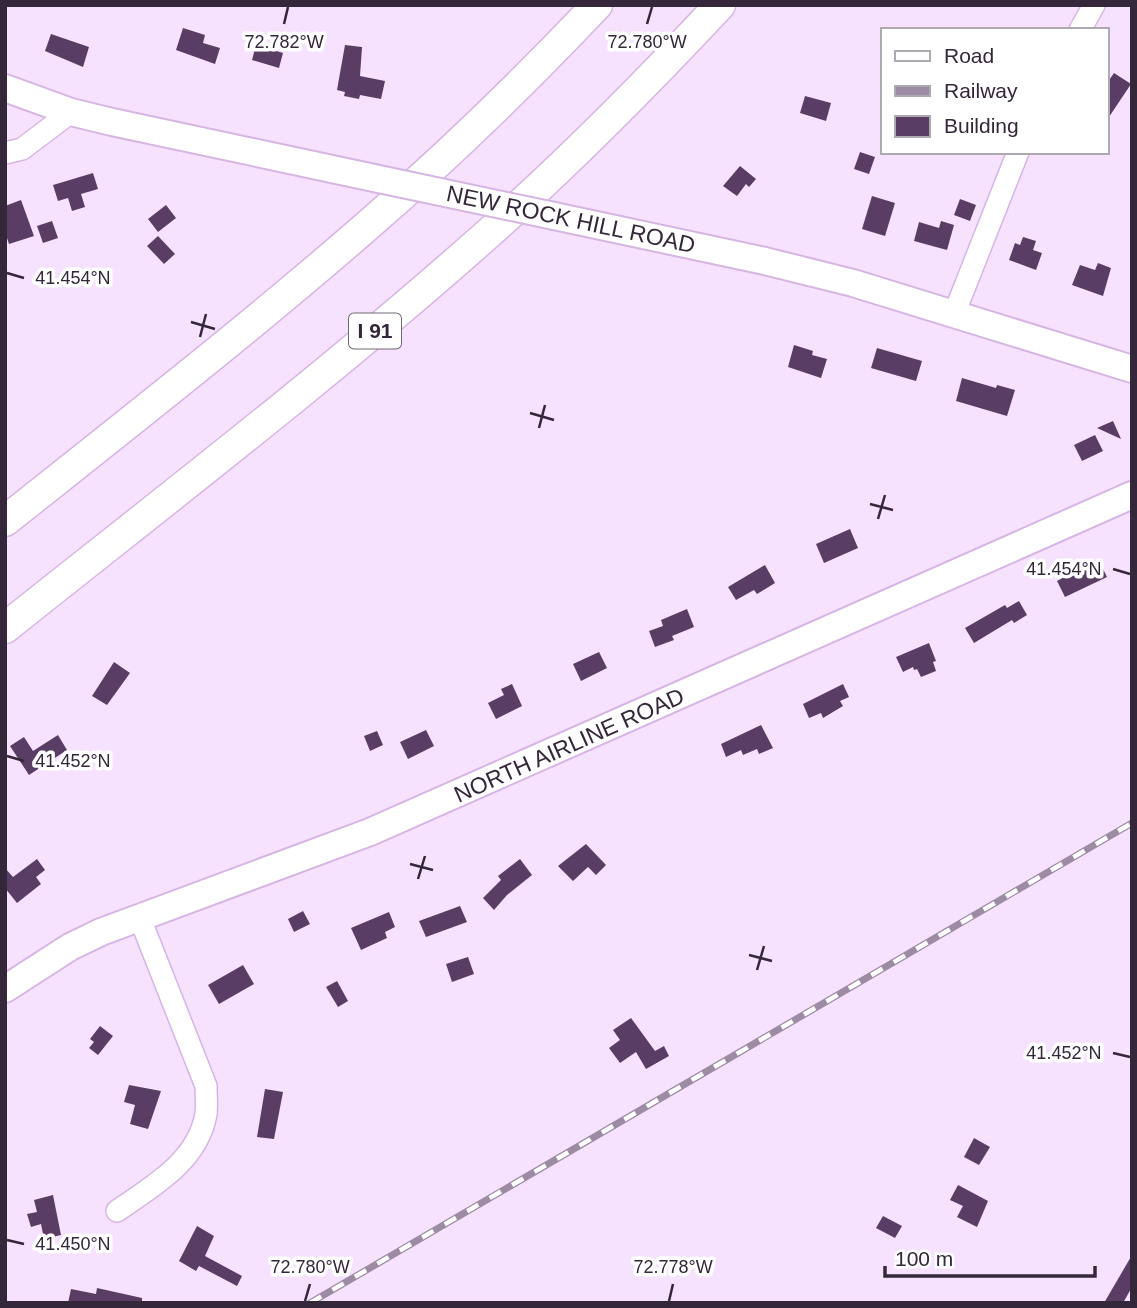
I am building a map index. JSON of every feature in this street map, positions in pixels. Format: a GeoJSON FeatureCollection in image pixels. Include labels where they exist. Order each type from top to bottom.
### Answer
{"type":"FeatureCollection","features":[{"type":"Feature","properties":{"kind":"highway"},"geometry":{"type":"LineString","coordinates":[[5,521],[368,226],[481,121],[597,5]]}},
{"type":"Feature","properties":{"kind":"highway","name":"I 91"},"geometry":{"type":"LineString","coordinates":[[5,628],[436,280],[584,146],[720,5]]}},
{"type":"Feature","properties":{"kind":"main road","name":"NEW ROCK HILL ROAD"},"geometry":{"type":"LineString","coordinates":[[5,88],[71,112],[820,274],[1132,369]]}},
{"type":"Feature","properties":{"kind":"main road","name":"NORTH AIRLINE ROAD"},"geometry":{"type":"LineString","coordinates":[[5,989],[70,947],[139,916],[370,832],[1132,495]]}},
{"type":"Feature","properties":{"kind":"street"},"geometry":{"type":"LineString","coordinates":[[1081,28],[1094,5]]}},
{"type":"Feature","properties":{"kind":"street"},"geometry":{"type":"LineString","coordinates":[[5,153],[22,149],[71,112]]}},
{"type":"Feature","properties":{"kind":"street"},"geometry":{"type":"LineString","coordinates":[[954,314],[1017,154]]}},
{"type":"Feature","properties":{"kind":"street"},"geometry":{"type":"LineString","coordinates":[[117,1211],[166,1178],[194,1147],[206,1115],[206,1086],[139,916]]}},
{"type":"Feature","properties":{"kind":"building"},"geometry":{"type":"Polygon","coordinates":[[[183,28],[205,35],[203,43],[220,48],[215,64],[176,50],[183,28]]]}},
{"type":"Feature","properties":{"kind":"building"},"geometry":{"type":"Polygon","coordinates":[[[51,34],[89,47],[83,67],[45,51],[51,34]]]}},
{"type":"Feature","properties":{"kind":"building"},"geometry":{"type":"Polygon","coordinates":[[[256,45],[283,53],[279,68],[252,60],[256,45]]]}},
{"type":"Feature","properties":{"kind":"building"},"geometry":{"type":"Polygon","coordinates":[[[345,45],[362,47],[360,76],[385,81],[381,99],[360,95],[359,99],[344,96],[345,92],[337,90],[345,45]]]}},
{"type":"Feature","properties":{"kind":"building"},"geometry":{"type":"Polygon","coordinates":[[[1114,73],[1131,84],[1109,117],[1109,80],[1114,73]]]}},
{"type":"Feature","properties":{"kind":"building"},"geometry":{"type":"Polygon","coordinates":[[[805,96],[831,103],[826,121],[800,113],[805,96]]]}},
{"type":"Feature","properties":{"kind":"building"},"geometry":{"type":"Polygon","coordinates":[[[860,152],[875,157],[869,174],[854,169],[860,152]]]}},
{"type":"Feature","properties":{"kind":"building"},"geometry":{"type":"Polygon","coordinates":[[[740,166],[756,179],[749,187],[746,184],[737,196],[723,186],[740,166]]]}},
{"type":"Feature","properties":{"kind":"building"},"geometry":{"type":"Polygon","coordinates":[[[93,173],[98,189],[81,194],[85,207],[72,211],[68,198],[58,201],[53,185],[93,173]]]}},
{"type":"Feature","properties":{"kind":"building"},"geometry":{"type":"Polygon","coordinates":[[[872,196],[895,203],[885,236],[862,229],[872,196]]]}},
{"type":"Feature","properties":{"kind":"building"},"geometry":{"type":"Polygon","coordinates":[[[960,199],[976,205],[970,221],[954,215],[960,199]]]}},
{"type":"Feature","properties":{"kind":"building"},"geometry":{"type":"Polygon","coordinates":[[[21,200],[34,236],[9,244],[5,232],[5,206],[21,200]]]}},
{"type":"Feature","properties":{"kind":"building"},"geometry":{"type":"Polygon","coordinates":[[[166,205],[176,218],[158,232],[148,219],[166,205]]]}},
{"type":"Feature","properties":{"kind":"building"},"geometry":{"type":"Polygon","coordinates":[[[52,221],[58,238],[43,243],[37,226],[52,221]]]}},
{"type":"Feature","properties":{"kind":"building"},"geometry":{"type":"Polygon","coordinates":[[[941,221],[954,225],[947,250],[914,241],[919,222],[939,228],[941,221]]]}},
{"type":"Feature","properties":{"kind":"building"},"geometry":{"type":"Polygon","coordinates":[[[158,236],[175,254],[164,264],[147,246],[158,236]]]}},
{"type":"Feature","properties":{"kind":"building"},"geometry":{"type":"Polygon","coordinates":[[[1023,237],[1036,241],[1033,250],[1042,253],[1036,270],[1009,260],[1015,243],[1020,245],[1023,237]]]}},
{"type":"Feature","properties":{"kind":"building"},"geometry":{"type":"Polygon","coordinates":[[[1098,263],[1111,268],[1103,296],[1072,285],[1080,265],[1095,270],[1098,263]]]}},
{"type":"Feature","properties":{"kind":"building"},"geometry":{"type":"Polygon","coordinates":[[[794,345],[813,351],[812,355],[827,359],[821,378],[788,367],[794,345]]]}},
{"type":"Feature","properties":{"kind":"building"},"geometry":{"type":"Polygon","coordinates":[[[877,348],[922,361],[916,381],[871,368],[877,348]]]}},
{"type":"Feature","properties":{"kind":"building"},"geometry":{"type":"Polygon","coordinates":[[[962,378],[996,388],[997,385],[1015,390],[1007,416],[956,401],[962,378]]]}},
{"type":"Feature","properties":{"kind":"building"},"geometry":{"type":"Polygon","coordinates":[[[1113,421],[1121,439],[1097,428],[1113,421]]]}},
{"type":"Feature","properties":{"kind":"building"},"geometry":{"type":"Polygon","coordinates":[[[1095,435],[1103,451],[1082,461],[1074,445],[1095,435]]]}},
{"type":"Feature","properties":{"kind":"building"},"geometry":{"type":"Polygon","coordinates":[[[850,529],[858,548],[824,563],[816,544],[850,529]]]}},
{"type":"Feature","properties":{"kind":"building"},"geometry":{"type":"Polygon","coordinates":[[[1098,559],[1107,577],[1065,597],[1057,581],[1098,559]]]}},
{"type":"Feature","properties":{"kind":"building"},"geometry":{"type":"Polygon","coordinates":[[[765,565],[775,583],[757,594],[754,590],[736,600],[728,587],[765,565]]]}},
{"type":"Feature","properties":{"kind":"building"},"geometry":{"type":"Polygon","coordinates":[[[1019,601],[1027,615],[1014,623],[1012,620],[974,643],[965,628],[1005,605],[1007,608],[1019,601]]]}},
{"type":"Feature","properties":{"kind":"building"},"geometry":{"type":"Polygon","coordinates":[[[687,609],[694,627],[672,636],[674,640],[655,647],[649,631],[663,626],[661,620],[687,609]]]}},
{"type":"Feature","properties":{"kind":"building"},"geometry":{"type":"Polygon","coordinates":[[[929,643],[936,661],[933,662],[936,671],[921,677],[913,667],[903,672],[896,657],[929,643]]]}},
{"type":"Feature","properties":{"kind":"building"},"geometry":{"type":"Polygon","coordinates":[[[599,652],[607,668],[581,681],[573,664],[599,652]]]}},
{"type":"Feature","properties":{"kind":"building"},"geometry":{"type":"Polygon","coordinates":[[[114,662],[130,673],[107,705],[92,696],[114,662]]]}},
{"type":"Feature","properties":{"kind":"building"},"geometry":{"type":"Polygon","coordinates":[[[512,684],[522,706],[496,719],[488,703],[504,695],[501,689],[512,684]]]}},
{"type":"Feature","properties":{"kind":"building"},"geometry":{"type":"Polygon","coordinates":[[[843,684],[849,697],[840,701],[843,706],[823,718],[821,713],[809,718],[803,704],[843,684]]]}},
{"type":"Feature","properties":{"kind":"building"},"geometry":{"type":"Polygon","coordinates":[[[761,725],[773,748],[759,754],[757,749],[743,755],[741,750],[726,757],[721,744],[761,725]]]}},
{"type":"Feature","properties":{"kind":"building"},"geometry":{"type":"Polygon","coordinates":[[[426,730],[434,746],[408,759],[400,742],[426,730]]]}},
{"type":"Feature","properties":{"kind":"building"},"geometry":{"type":"Polygon","coordinates":[[[377,731],[383,745],[370,751],[364,736],[377,731]]]}},
{"type":"Feature","properties":{"kind":"building"},"geometry":{"type":"Polygon","coordinates":[[[58,735],[67,750],[29,775],[10,746],[24,737],[33,751],[58,735]]]}},
{"type":"Feature","properties":{"kind":"building"},"geometry":{"type":"Polygon","coordinates":[[[586,844],[606,865],[596,875],[588,867],[573,881],[558,866],[586,844]]]}},
{"type":"Feature","properties":{"kind":"building"},"geometry":{"type":"Polygon","coordinates":[[[37,859],[45,870],[36,877],[41,884],[17,903],[5,888],[5,868],[13,877],[37,859]]]}},
{"type":"Feature","properties":{"kind":"building"},"geometry":{"type":"Polygon","coordinates":[[[520,859],[532,875],[507,895],[494,910],[483,898],[501,880],[498,876],[520,859]]]}},
{"type":"Feature","properties":{"kind":"building"},"geometry":{"type":"Polygon","coordinates":[[[460,906],[467,922],[426,937],[419,921],[460,906]]]}},
{"type":"Feature","properties":{"kind":"building"},"geometry":{"type":"Polygon","coordinates":[[[303,911],[310,924],[294,932],[288,919],[303,911]]]}},
{"type":"Feature","properties":{"kind":"building"},"geometry":{"type":"Polygon","coordinates":[[[389,912],[395,927],[385,932],[387,938],[361,950],[351,928],[389,912]]]}},
{"type":"Feature","properties":{"kind":"building"},"geometry":{"type":"Polygon","coordinates":[[[468,957],[474,974],[452,982],[446,964],[468,957]]]}},
{"type":"Feature","properties":{"kind":"building"},"geometry":{"type":"Polygon","coordinates":[[[243,965],[254,984],[219,1004],[208,985],[243,965]]]}},
{"type":"Feature","properties":{"kind":"building"},"geometry":{"type":"Polygon","coordinates":[[[337,981],[348,1001],[338,1007],[326,987],[337,981]]]}},
{"type":"Feature","properties":{"kind":"building"},"geometry":{"type":"Polygon","coordinates":[[[631,1018],[655,1051],[664,1046],[669,1056],[646,1069],[636,1052],[620,1063],[609,1048],[620,1040],[613,1030],[631,1018]]]}},
{"type":"Feature","properties":{"kind":"building"},"geometry":{"type":"Polygon","coordinates":[[[100,1026],[113,1036],[98,1055],[89,1048],[94,1042],[90,1039],[100,1026]]]}},
{"type":"Feature","properties":{"kind":"building"},"geometry":{"type":"Polygon","coordinates":[[[129,1085],[161,1091],[148,1129],[130,1124],[135,1105],[124,1102],[129,1085]]]}},
{"type":"Feature","properties":{"kind":"building"},"geometry":{"type":"Polygon","coordinates":[[[265,1089],[283,1092],[274,1139],[257,1137],[265,1089]]]}},
{"type":"Feature","properties":{"kind":"building"},"geometry":{"type":"Polygon","coordinates":[[[974,1138],[990,1147],[979,1165],[964,1157],[974,1138]]]}},
{"type":"Feature","properties":{"kind":"building"},"geometry":{"type":"Polygon","coordinates":[[[958,1185],[988,1201],[977,1227],[957,1217],[963,1206],[950,1200],[958,1185]]]}},
{"type":"Feature","properties":{"kind":"building"},"geometry":{"type":"Polygon","coordinates":[[[53,1195],[61,1235],[44,1239],[41,1224],[31,1227],[27,1214],[37,1212],[34,1200],[53,1195]]]}},
{"type":"Feature","properties":{"kind":"building"},"geometry":{"type":"Polygon","coordinates":[[[883,1216],[902,1226],[895,1238],[876,1228],[883,1216]]]}},
{"type":"Feature","properties":{"kind":"building"},"geometry":{"type":"Polygon","coordinates":[[[197,1226],[214,1236],[205,1256],[242,1276],[237,1286],[199,1266],[196,1271],[179,1261],[197,1226]]]}},
{"type":"Feature","properties":{"kind":"building"},"geometry":{"type":"Polygon","coordinates":[[[1132,1255],[1132,1287],[1123,1303],[1104,1303],[1132,1255]]]}},
{"type":"Feature","properties":{"kind":"building"},"geometry":{"type":"Polygon","coordinates":[[[97,1288],[142,1298],[142,1303],[68,1303],[71,1289],[96,1294],[97,1288]]]}},
{"type":"Feature","properties":{"kind":"railway"},"geometry":{"type":"LineString","coordinates":[[310,1303],[1132,823]]}}]}
